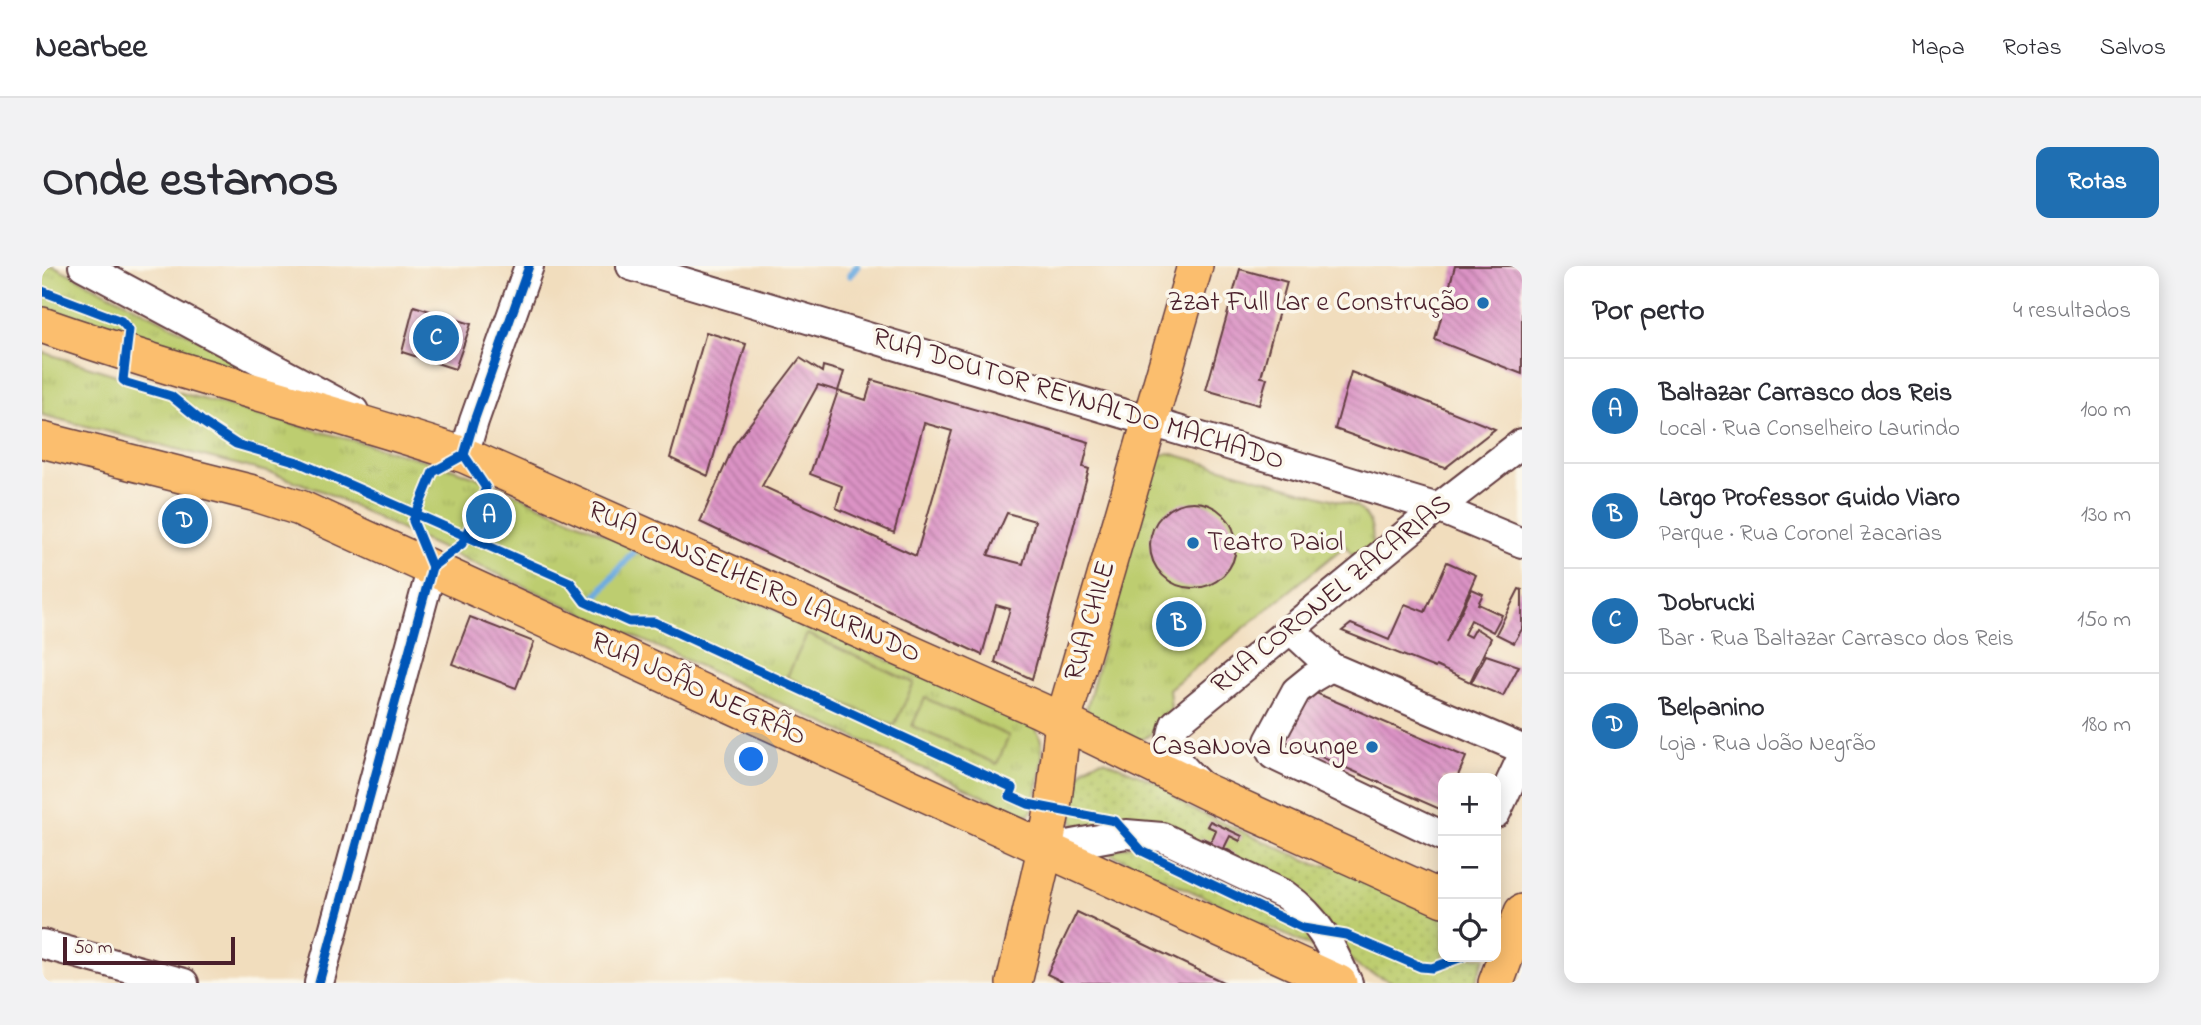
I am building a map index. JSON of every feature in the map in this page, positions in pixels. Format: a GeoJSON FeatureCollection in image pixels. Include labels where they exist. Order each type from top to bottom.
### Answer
{"type":"FeatureCollection","features":[{"type":"Feature","properties":{"kind":"main road","name":"RUA CHILE"},"geometry":{"type":"LineString","coordinates":[[1014,983],[1045,849],[1063,721],[1195,266]]}},
{"type":"Feature","properties":{"kind":"main road","name":"RUA CONSELHEIRO LAURINDO"},"geometry":{"type":"LineString","coordinates":[[42,325],[126,354],[464,455],[1063,721],[1207,792],[1438,897]]}},
{"type":"Feature","properties":{"kind":"main road","name":"RUA JOÃO NEGRÃO"},"geometry":{"type":"LineString","coordinates":[[42,440],[253,493],[300,508],[1339,983]]}},
{"type":"Feature","properties":{"kind":"main road"},"geometry":{"type":"LineString","coordinates":[[1496,983],[1514,922]]}},
{"type":"Feature","properties":{"kind":"street"},"geometry":{"type":"LineString","coordinates":[[83,266],[393,432]]}},
{"type":"Feature","properties":{"kind":"street"},"geometry":{"type":"LineString","coordinates":[[464,455],[529,266]]}},
{"type":"Feature","properties":{"kind":"street","name":"RUA DOUTOR REYNALDO MACHADO"},"geometry":{"type":"LineString","coordinates":[[631,266],[1437,508],[1522,542]]}},
{"type":"Feature","properties":{"kind":"street","name":"RUA CORONEL ZACARIAS"},"geometry":{"type":"LineString","coordinates":[[1207,792],[1176,762],[1169,740],[1175,724],[1437,508],[1522,443]]}},
{"type":"Feature","properties":{"kind":"street"},"geometry":{"type":"LineString","coordinates":[[319,983],[432,567]]}},
{"type":"Feature","properties":{"kind":"street"},"geometry":{"type":"LineString","coordinates":[[1291,630],[1331,667],[1522,749]]}},
{"type":"Feature","properties":{"kind":"street"},"geometry":{"type":"LineString","coordinates":[[1331,667],[1296,691],[1269,741],[1273,755],[1438,834]]}},
{"type":"Feature","properties":{"kind":"street"},"geometry":{"type":"LineString","coordinates":[[1501,802],[1522,757]]}},
{"type":"Feature","properties":{"kind":"street"},"geometry":{"type":"LineString","coordinates":[[1045,849],[1126,834],[1162,837],[1285,895],[1301,907],[1322,931],[1348,983]]}},
{"type":"Feature","properties":{"kind":"street"},"geometry":{"type":"LineString","coordinates":[[42,944],[184,983]]}},
{"type":"Feature","properties":{"kind":"green space"},"geometry":{"type":"Polygon","coordinates":[[[42,266],[54,266],[284,382],[42,317],[42,266]]]}},
{"type":"Feature","properties":{"kind":"green space"},"geometry":{"type":"Polygon","coordinates":[[[42,352],[119,376],[442,465],[484,480],[1033,725],[1042,743],[1042,754],[1033,809],[1029,814],[1023,814],[408,533],[327,493],[275,474],[42,415],[42,352]]]}},
{"type":"Feature","properties":{"kind":"green space"},"geometry":{"type":"Polygon","coordinates":[[[1169,453],[1356,506],[1368,520],[1372,544],[1371,550],[1358,559],[1354,558],[1346,545],[1169,689],[1171,708],[1152,732],[1139,740],[1086,715],[1086,711],[1152,464],[1159,456],[1169,453]]]}},
{"type":"Feature","properties":{"kind":"green space"},"geometry":{"type":"Polygon","coordinates":[[[807,634],[914,683],[894,726],[787,677],[807,634]]]}},
{"type":"Feature","properties":{"kind":"green space"},"geometry":{"type":"Polygon","coordinates":[[[925,698],[1009,736],[997,764],[912,726],[925,698]]]}},
{"type":"Feature","properties":{"kind":"green space"},"geometry":{"type":"Polygon","coordinates":[[[1104,760],[1161,784],[1189,808],[1317,865],[1340,866],[1438,912],[1438,962],[1483,962],[1475,983],[1395,983],[1361,969],[1350,959],[1308,898],[1074,824],[1072,817],[1078,781],[1086,767],[1104,760]]]}},
{"type":"Feature","properties":{"kind":"green space"},"geometry":{"type":"Polygon","coordinates":[[[1144,842],[1294,914],[1317,946],[1314,948],[1107,852],[1144,842]]]}},
{"type":"Feature","properties":{"kind":"building","name":"Zzat Full Lar e Construção"},"geometry":{"type":"Polygon","coordinates":[[[1455,266],[1522,266],[1522,374],[1435,340],[1455,266]]]}},
{"type":"Feature","properties":{"kind":"building"},"geometry":{"type":"Polygon","coordinates":[[[1240,269],[1287,282],[1261,377],[1267,378],[1259,405],[1206,390],[1240,269]]]}},
{"type":"Feature","properties":{"kind":"building"},"geometry":{"type":"Polygon","coordinates":[[[414,306],[471,324],[455,369],[402,352],[414,306]]]}},
{"type":"Feature","properties":{"kind":"building"},"geometry":{"type":"Polygon","coordinates":[[[706,332],[746,344],[708,476],[670,458],[706,332]]]}},
{"type":"Feature","properties":{"kind":"building"},"geometry":{"type":"Polygon","coordinates":[[[800,358],[822,372],[823,366],[844,372],[838,391],[866,400],[872,380],[1089,442],[1083,467],[1089,469],[1032,679],[995,662],[1010,609],[996,605],[982,655],[700,522],[734,445],[800,358]],[[818,385],[762,486],[916,556],[952,431],[924,423],[894,533],[836,508],[842,486],[810,474],[838,391],[818,385]],[[1007,513],[988,555],[1023,564],[1035,521],[1007,513]]]}},
{"type":"Feature","properties":{"kind":"building"},"geometry":{"type":"Polygon","coordinates":[[[1351,372],[1495,429],[1445,468],[1335,429],[1351,372]]]}},
{"type":"Feature","properties":{"kind":"building","name":"Teatro Paiol"},"geometry":{"type":"Polygon","coordinates":[[[1193,502],[1217,509],[1229,521],[1236,545],[1229,569],[1217,581],[1193,588],[1169,581],[1157,569],[1150,545],[1157,521],[1169,509],[1193,502]]]}},
{"type":"Feature","properties":{"kind":"building"},"geometry":{"type":"Polygon","coordinates":[[[1447,562],[1476,575],[1446,643],[1472,589],[1483,594],[1478,604],[1502,615],[1493,632],[1471,620],[1464,634],[1470,637],[1475,628],[1491,638],[1470,682],[1436,666],[1435,668],[1342,631],[1351,624],[1389,640],[1405,604],[1425,612],[1447,562]]]}},
{"type":"Feature","properties":{"kind":"building"},"geometry":{"type":"Polygon","coordinates":[[[1519,589],[1522,590],[1522,629],[1514,643],[1496,634],[1519,589]]]}},
{"type":"Feature","properties":{"kind":"building"},"geometry":{"type":"Polygon","coordinates":[[[470,617],[534,642],[516,688],[452,664],[470,617]]]}},
{"type":"Feature","properties":{"kind":"building"},"geometry":{"type":"Polygon","coordinates":[[[1486,655],[1519,666],[1503,696],[1471,683],[1486,655]]]}},
{"type":"Feature","properties":{"kind":"building","name":"CasaNova Lounge"},"geometry":{"type":"Polygon","coordinates":[[[1302,687],[1466,757],[1459,773],[1438,773],[1438,808],[1278,738],[1302,687]]]}},
{"type":"Feature","properties":{"kind":"building"},"geometry":{"type":"Polygon","coordinates":[[[1210,821],[1242,836],[1240,841],[1230,836],[1224,848],[1235,854],[1233,859],[1199,843],[1202,838],[1211,842],[1216,830],[1207,826],[1210,821]]]}},
{"type":"Feature","properties":{"kind":"building"},"geometry":{"type":"Polygon","coordinates":[[[1077,912],[1225,983],[1065,983],[1047,974],[1077,912]]]}},
{"type":"Feature","properties":{"kind":"waterway"},"geometry":{"type":"LineString","coordinates":[[850,275],[857,266]]}},
{"type":"Feature","properties":{"kind":"waterway"},"geometry":{"type":"LineString","coordinates":[[593,600],[633,552]]}},
{"type":"Feature","properties":{"kind":"cycle path"},"geometry":{"type":"LineString","coordinates":[[464,455],[529,266]]}},
{"type":"Feature","properties":{"kind":"cycle path"},"geometry":{"type":"LineString","coordinates":[[42,291],[121,321],[129,330],[123,380],[171,396],[204,423],[236,444],[298,462],[570,582],[585,602],[629,622],[654,622],[1013,788],[1010,796],[1028,804],[1115,821],[1142,851],[1303,928],[1346,935],[1421,967],[1432,968],[1448,962]]}},
{"type":"Feature","properties":{"kind":"cycle path"},"geometry":{"type":"LineString","coordinates":[[432,567],[413,521],[433,472],[464,455]]}},
{"type":"Feature","properties":{"kind":"cycle path"},"geometry":{"type":"LineString","coordinates":[[432,567],[462,544],[486,488],[464,455]]}},
{"type":"Feature","properties":{"kind":"cycle path"},"geometry":{"type":"LineString","coordinates":[[319,983],[432,567]]}},
{"type":"Feature","properties":{"kind":"place","name":"Zzat Full Lar e Construção"},"geometry":{"type":"Point","coordinates":[1483,303]}},
{"type":"Feature","properties":{"kind":"place","name":"Dobrucki"},"geometry":{"type":"Point","coordinates":[436,338]}},
{"type":"Feature","properties":{"kind":"place","name":"Baltazar Carrasco dos Reis"},"geometry":{"type":"Point","coordinates":[489,516]}},
{"type":"Feature","properties":{"kind":"place","name":"Belpanino"},"geometry":{"type":"Point","coordinates":[185,521]}},
{"type":"Feature","properties":{"kind":"place","name":"Teatro Paiol"},"geometry":{"type":"Point","coordinates":[1193,543]}},
{"type":"Feature","properties":{"kind":"place","name":"Largo Professor Guido Viaro"},"geometry":{"type":"Point","coordinates":[1179,624]}},
{"type":"Feature","properties":{"kind":"place","name":"CasaNova Lounge"},"geometry":{"type":"Point","coordinates":[1372,747]}}]}
